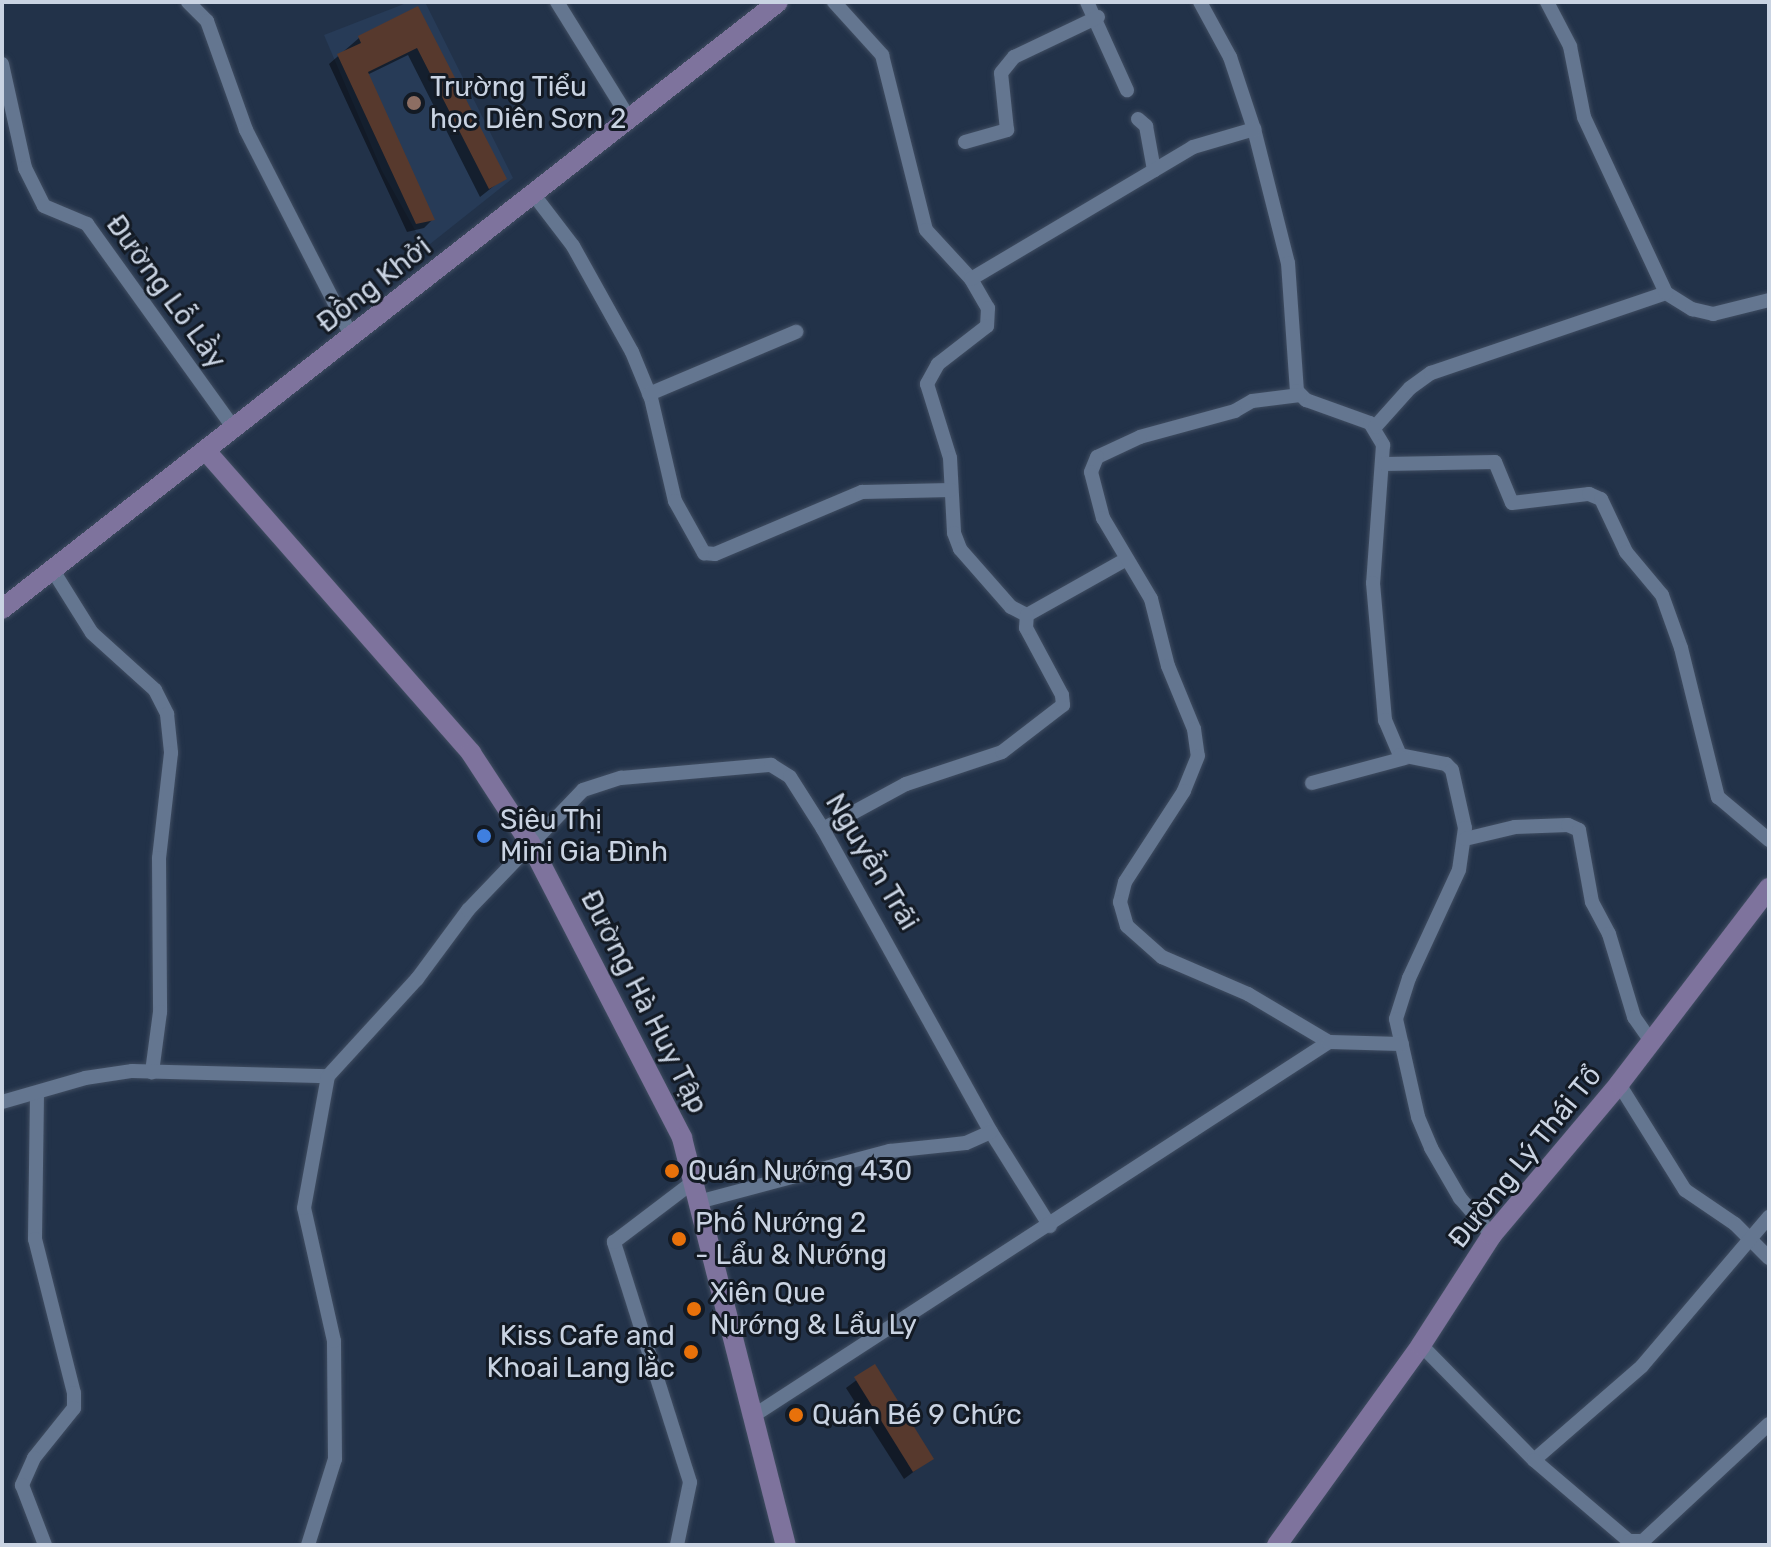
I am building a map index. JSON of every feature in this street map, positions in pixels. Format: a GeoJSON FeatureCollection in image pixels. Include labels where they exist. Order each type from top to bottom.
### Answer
{"type":"FeatureCollection","features":[{"type":"Feature","properties":{"kind":"street"},"geometry":{"type":"LineString","coordinates":[[188,2],[207,21],[246,130],[352,337]]}},
{"type":"Feature","properties":{"kind":"street"},"geometry":{"type":"LineString","coordinates":[[557,2],[629,118]]}},
{"type":"Feature","properties":{"kind":"street","name":"Đồng Khởi"},"geometry":{"type":"LineString","coordinates":[[2,609],[235,430],[778,2]]}},
{"type":"Feature","properties":{"kind":"street"},"geometry":{"type":"LineString","coordinates":[[834,2],[882,55],[921,219],[971,279],[988,308],[987,326],[938,364],[927,384],[950,458],[954,533],[968,562],[1011,607],[1027,615]]}},
{"type":"Feature","properties":{"kind":"street"},"geometry":{"type":"LineString","coordinates":[[1087,2],[1098,17],[1127,90]]}},
{"type":"Feature","properties":{"kind":"street"},"geometry":{"type":"LineString","coordinates":[[1200,2],[1230,57],[1254,129],[1290,275],[1293,377],[1300,395]]}},
{"type":"Feature","properties":{"kind":"street"},"geometry":{"type":"LineString","coordinates":[[1547,2],[1570,46],[1584,117],[1666,293],[1692,309],[1713,314],[1769,300]]}},
{"type":"Feature","properties":{"kind":"street"},"geometry":{"type":"LineString","coordinates":[[965,142],[1007,130],[1001,73],[1014,57],[1098,17]]}},
{"type":"Feature","properties":{"kind":"street","name":"Đường Lỗ Lầy"},"geometry":{"type":"LineString","coordinates":[[2,64],[25,168],[44,206],[87,224],[235,430]]}},
{"type":"Feature","properties":{"kind":"street"},"geometry":{"type":"LineString","coordinates":[[1138,119],[1146,126],[1154,170]]}},
{"type":"Feature","properties":{"kind":"street"},"geometry":{"type":"LineString","coordinates":[[971,279],[1193,147],[1254,129]]}},
{"type":"Feature","properties":{"kind":"street"},"geometry":{"type":"LineString","coordinates":[[534,195],[587,269],[649,394],[675,501],[709,555],[862,492],[951,490]]}},
{"type":"Feature","properties":{"kind":"street"},"geometry":{"type":"LineString","coordinates":[[1375,427],[1431,373],[1666,293]]}},
{"type":"Feature","properties":{"kind":"street"},"geometry":{"type":"LineString","coordinates":[[649,394],[796,332]]}},
{"type":"Feature","properties":{"kind":"street"},"geometry":{"type":"LineString","coordinates":[[1375,427],[1300,395],[1252,401],[1235,411],[1140,437],[1097,457],[1091,472],[1094,488],[1125,560],[1151,599],[1168,666],[1194,729],[1198,756],[1184,791],[1125,882],[1120,902],[1127,926],[1162,957],[1248,994],[1329,1042],[1402,1044]]}},
{"type":"Feature","properties":{"kind":"street"},"geometry":{"type":"LineString","coordinates":[[1375,427],[1385,464],[1373,583],[1379,675],[1389,735],[1405,758]]}},
{"type":"Feature","properties":{"kind":"street","name":"Đường Hà Huy Tập"},"geometry":{"type":"LineString","coordinates":[[206,451],[471,753],[530,843],[682,1138],[786,1545]]}},
{"type":"Feature","properties":{"kind":"street"},"geometry":{"type":"LineString","coordinates":[[1385,464],[1495,462],[1512,503],[1589,494],[1601,499],[1626,552],[1662,595],[1681,648],[1718,797],[1769,840]]}},
{"type":"Feature","properties":{"kind":"street"},"geometry":{"type":"LineString","coordinates":[[1027,615],[1125,560]]}},
{"type":"Feature","properties":{"kind":"street"},"geometry":{"type":"LineString","coordinates":[[52,569],[92,633],[155,690],[167,714],[171,753],[159,858],[160,1012],[152,1072]]}},
{"type":"Feature","properties":{"kind":"street"},"geometry":{"type":"LineString","coordinates":[[823,829],[906,784],[1002,752],[1063,705],[1062,695],[1026,628],[1027,615]]}},
{"type":"Feature","properties":{"kind":"street"},"geometry":{"type":"LineString","coordinates":[[1312,783],[1405,758],[1441,763],[1452,770],[1465,839],[1459,870],[1399,1006],[1402,1044],[1418,1117],[1431,1148],[1460,1198],[1492,1235]]}},
{"type":"Feature","properties":{"kind":"street","name":"Nguyễn Trãi"},"geometry":{"type":"LineString","coordinates":[[328,1076],[570,800],[599,783],[771,765],[790,777],[823,829],[991,1132],[1050,1226]]}},
{"type":"Feature","properties":{"kind":"street"},"geometry":{"type":"LineString","coordinates":[[1465,839],[1515,827],[1568,825],[1579,830],[1592,902],[1609,934],[1634,1017],[1651,1041]]}},
{"type":"Feature","properties":{"kind":"street","name":"Đường Lý Thái Tổ"},"geometry":{"type":"LineString","coordinates":[[1277,1545],[1421,1345],[1492,1235],[1619,1084],[1769,888]]}},
{"type":"Feature","properties":{"kind":"street"},"geometry":{"type":"LineString","coordinates":[[753,1416],[1329,1042]]}},
{"type":"Feature","properties":{"kind":"street"},"geometry":{"type":"LineString","coordinates":[[2,1102],[37,1095],[85,1078],[152,1072],[328,1076],[304,1208],[334,1341],[335,1459],[308,1545]]}},
{"type":"Feature","properties":{"kind":"street"},"geometry":{"type":"LineString","coordinates":[[1619,1084],[1685,1190],[1749,1238],[1769,1258]]}},
{"type":"Feature","properties":{"kind":"street"},"geometry":{"type":"LineString","coordinates":[[37,1095],[36,1252],[74,1393],[74,1408],[34,1458],[22,1485],[45,1545]]}},
{"type":"Feature","properties":{"kind":"street"},"geometry":{"type":"LineString","coordinates":[[698,1202],[890,1151],[966,1143],[991,1132]]}},
{"type":"Feature","properties":{"kind":"street"},"geometry":{"type":"LineString","coordinates":[[677,1545],[690,1482],[614,1242],[693,1182]]}},
{"type":"Feature","properties":{"kind":"street"},"geometry":{"type":"LineString","coordinates":[[1534,1460],[1642,1366],[1769,1217]]}},
{"type":"Feature","properties":{"kind":"street"},"geometry":{"type":"LineString","coordinates":[[1421,1345],[1534,1460],[1629,1541],[1643,1541],[1769,1424]]}},
{"type":"Feature","properties":{"kind":"shaded area","name":"Trường Tiểu học Diên Sơn 2"},"geometry":{"type":"Polygon","coordinates":[[[409,2],[425,2],[513,178],[425,248],[382,171],[324,35],[409,2]]]}},
{"type":"Feature","properties":{"kind":"building"},"geometry":{"type":"Polygon","coordinates":[[[418,6],[507,179],[489,189],[417,48],[368,72],[435,220],[416,224],[337,54],[361,43],[358,36],[418,6]]]}},
{"type":"Feature","properties":{"kind":"building"},"geometry":{"type":"Polygon","coordinates":[[[875,1364],[934,1459],[913,1472],[854,1377],[875,1364]]]}},
{"type":"Feature","properties":{"kind":"place","name":"Trường Tiểu học Diên Sơn 2"},"geometry":{"type":"Point","coordinates":[414,103]}},
{"type":"Feature","properties":{"kind":"place","name":"Siêu Thị Mini Gia Đình"},"geometry":{"type":"Point","coordinates":[484,836]}},
{"type":"Feature","properties":{"kind":"place","name":"Quán Nướng 430"},"geometry":{"type":"Point","coordinates":[672,1171]}},
{"type":"Feature","properties":{"kind":"place","name":"Phố Nướng 2 - Lẩu & Nướng"},"geometry":{"type":"Point","coordinates":[679,1239]}},
{"type":"Feature","properties":{"kind":"place","name":"Xiên Que Nướng & Lẩu Ly"},"geometry":{"type":"Point","coordinates":[694,1309]}},
{"type":"Feature","properties":{"kind":"place","name":"Kiss Cafe and Khoai Lang lằc"},"geometry":{"type":"Point","coordinates":[691,1352]}},
{"type":"Feature","properties":{"kind":"place","name":"Quán Bé 9 Chức"},"geometry":{"type":"Point","coordinates":[796,1415]}}]}
